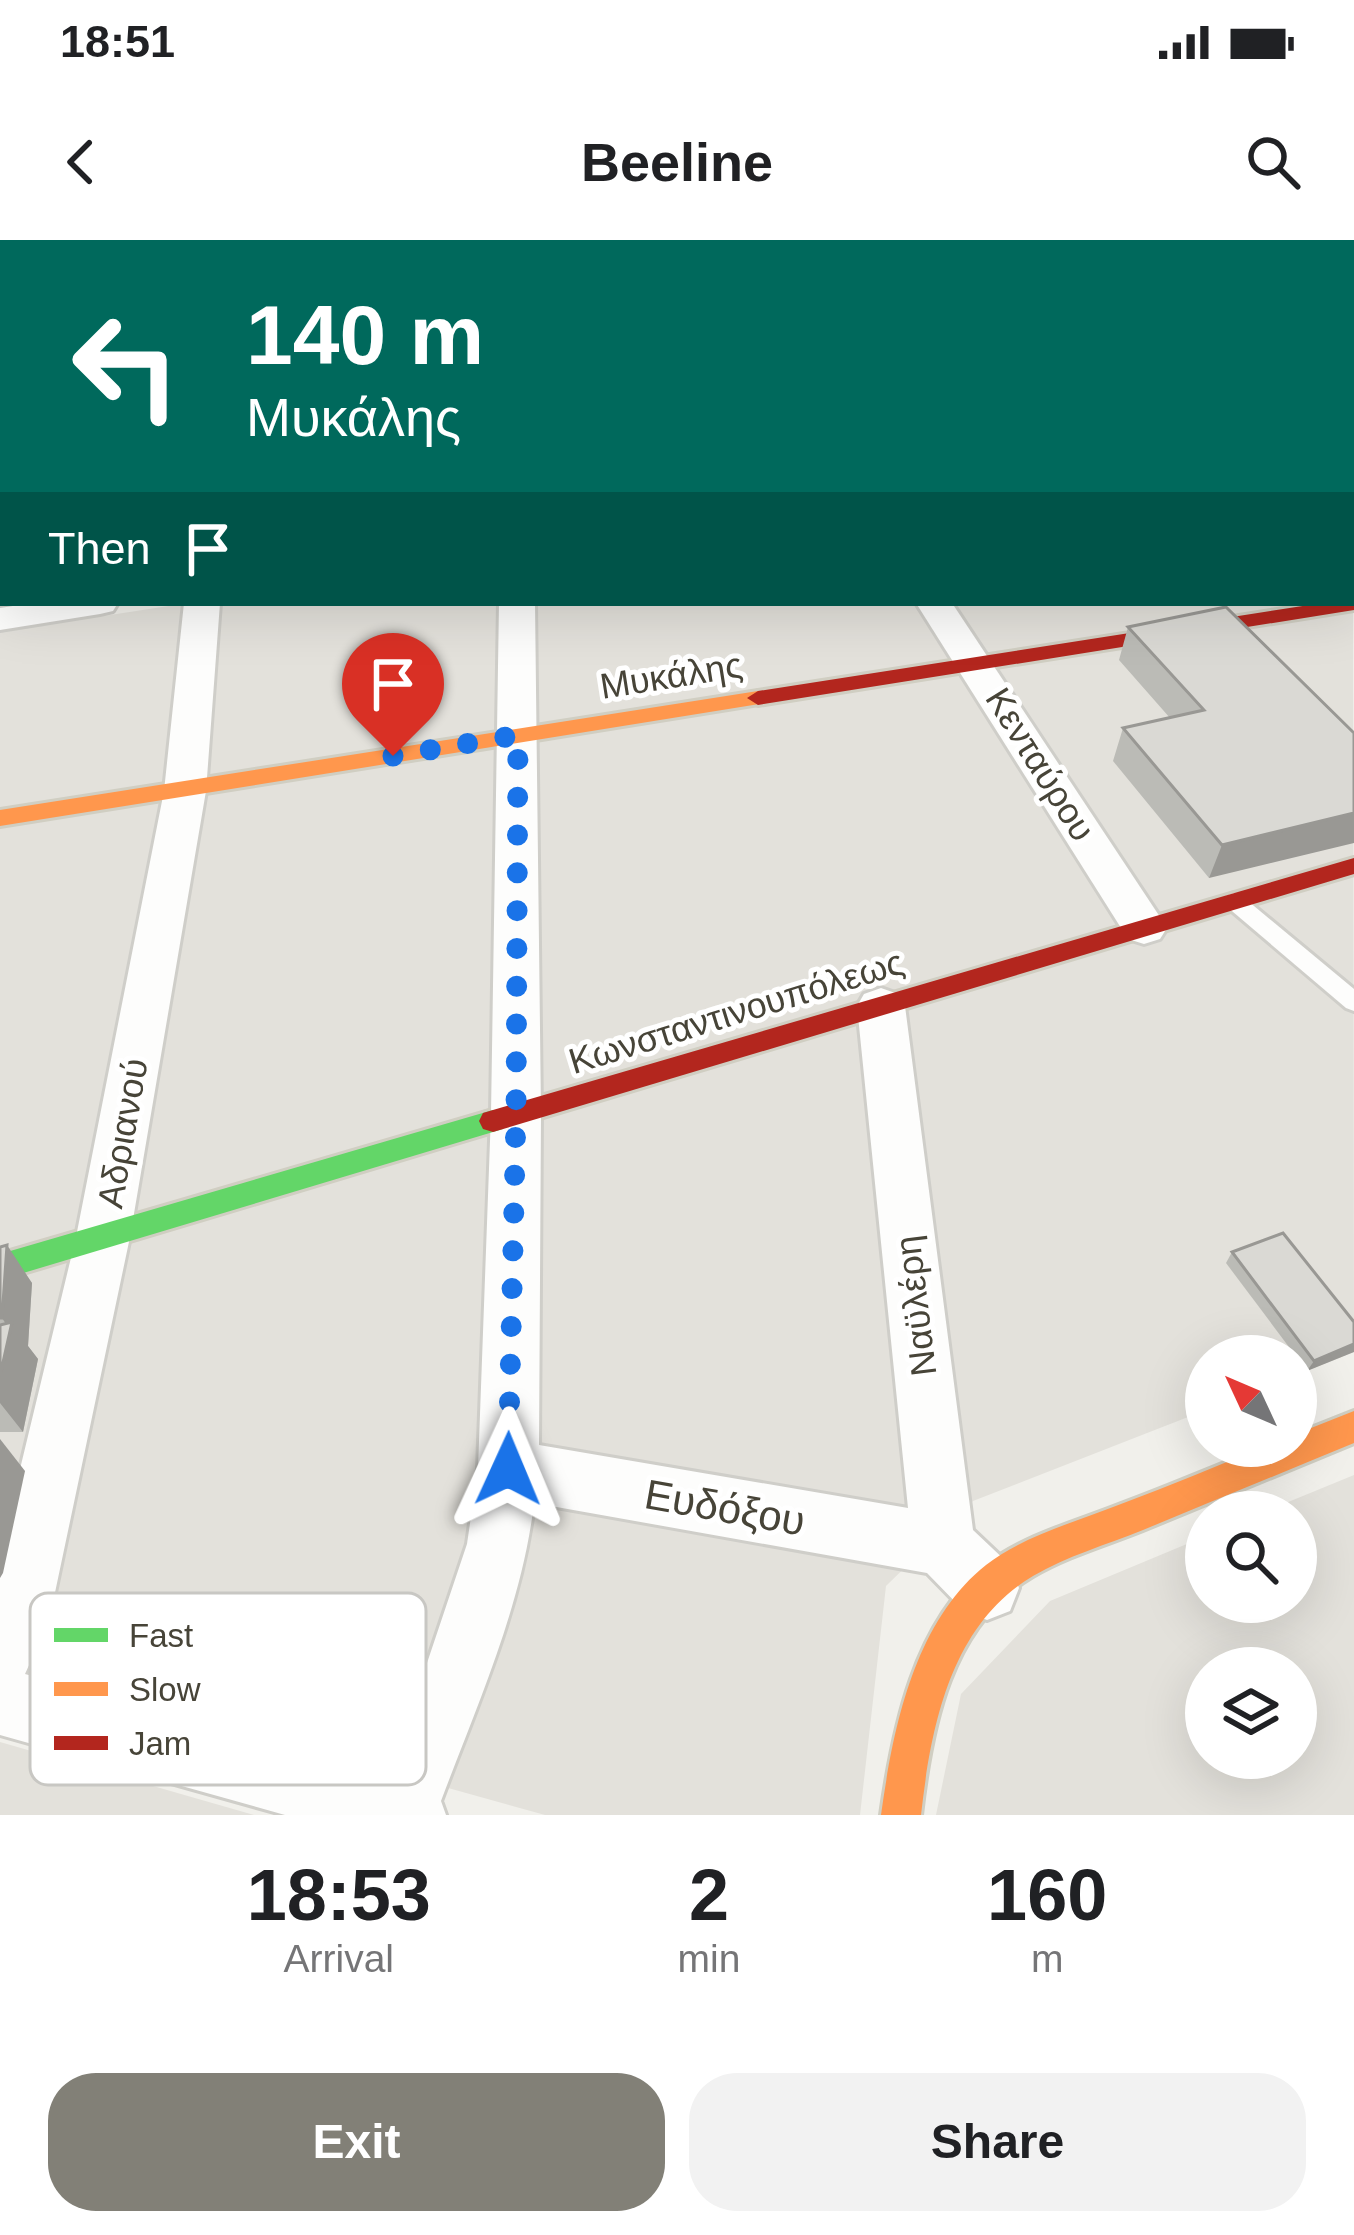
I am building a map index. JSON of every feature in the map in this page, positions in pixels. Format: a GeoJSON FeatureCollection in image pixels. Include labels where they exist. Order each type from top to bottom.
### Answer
{"type":"FeatureCollection","features":[{"type":"Feature","properties":{"kind":"street"},"geometry":{"type":"LineString","coordinates":[[0,620],[82,606]]}},
{"type":"Feature","properties":{"kind":"street","name":"Αδριανού"},"geometry":{"type":"LineString","coordinates":[[0,1654],[16,1622],[103,1237],[184,791],[202,606]]}},
{"type":"Feature","properties":{"kind":"street"},"geometry":{"type":"LineString","coordinates":[[426,1755],[498,1544],[508,1469],[516,1114],[517,606]]}},
{"type":"Feature","properties":{"kind":"street","name":"Κενταύρου"},"geometry":{"type":"LineString","coordinates":[[936,606],[1144,928]]}},
{"type":"Feature","properties":{"kind":"street","name":"Μυκάλης"},"geometry":{"type":"LineString","coordinates":[[0,818],[1341,606]]}},
{"type":"Feature","properties":{"kind":"street","name":"Κωνσταντινουπόλεως"},"geometry":{"type":"LineString","coordinates":[[0,1267],[1354,866]]}},
{"type":"Feature","properties":{"kind":"street","name":"Ναϋλέρη"},"geometry":{"type":"LineString","coordinates":[[881,1006],[965,1567]]}},
{"type":"Feature","properties":{"kind":"street"},"geometry":{"type":"LineString","coordinates":[[901,1815],[922,1696],[944,1650],[965,1567],[1025,1561],[1354,1427]]}},
{"type":"Feature","properties":{"kind":"street","name":"Ευδόξου"},"geometry":{"type":"LineString","coordinates":[[508,1469],[965,1567]]}},
{"type":"Feature","properties":{"kind":"street"},"geometry":{"type":"LineString","coordinates":[[0,1701],[30,1709]]}},
{"type":"Feature","properties":{"kind":"street"},"geometry":{"type":"LineString","coordinates":[[300,1785],[404,1814],[415,1785]]}},
{"type":"Feature","properties":{"kind":"lane"},"geometry":{"type":"LineString","coordinates":[[1234,902],[1354,1002]]}},
{"type":"Feature","properties":{"kind":"shaded area"},"geometry":{"type":"Polygon","coordinates":[[[169,606],[1353,606],[1354,1352],[1317,1367],[1317,1335],[1185,1335],[1185,1418],[973,1501],[886,1586],[860,1815],[545,1815],[426,1782],[426,1593],[30,1593],[30,1671],[0,1663],[0,632],[169,606]]]}},
{"type":"Feature","properties":{"kind":"shaded area"},"geometry":{"type":"Polygon","coordinates":[[[1354,1475],[1354,1815],[936,1815],[961,1694],[1050,1601],[1185,1545],[1185,1623],[1317,1623],[1315,1491],[1354,1475]]]}},
{"type":"Feature","properties":{"kind":"shaded area"},"geometry":{"type":"Polygon","coordinates":[[[0,1742],[30,1751],[30,1785],[150,1785],[254,1815],[0,1815],[0,1742]]]}},
{"type":"Feature","properties":{"kind":"building"},"geometry":{"type":"Polygon","coordinates":[[[1226,607],[1354,733],[1354,813],[1222,845],[1123,728],[1204,710],[1128,627],[1226,607]]]}},
{"type":"Feature","properties":{"kind":"building"},"geometry":{"type":"Polygon","coordinates":[[[1283,1233],[1354,1322],[1354,1344],[1317,1360],[1317,1335],[1294,1335],[1232,1252],[1283,1233]]]}},
{"type":"Feature","properties":{"kind":"building"},"geometry":{"type":"Polygon","coordinates":[[[7,1245],[2,1318],[0,1318],[0,1247],[7,1245]]]}},
{"type":"Feature","properties":{"kind":"building"},"geometry":{"type":"Polygon","coordinates":[[[12,1322],[0,1376],[0,1325],[12,1322]]]}},
{"type":"Feature","properties":{"kind":"traffic: fast"},"geometry":{"type":"LineString","coordinates":[[0,1267],[493,1121]]}},
{"type":"Feature","properties":{"kind":"traffic: slow"},"geometry":{"type":"LineString","coordinates":[[0,818],[758,698]]}},
{"type":"Feature","properties":{"kind":"traffic: slow"},"geometry":{"type":"LineString","coordinates":[[901,1815],[910,1754],[936,1665],[967,1612],[1001,1576],[1052,1548],[1354,1427]]}},
{"type":"Feature","properties":{"kind":"traffic: jam"},"geometry":{"type":"LineString","coordinates":[[758,698],[1341,606]]}},
{"type":"Feature","properties":{"kind":"traffic: jam"},"geometry":{"type":"LineString","coordinates":[[493,1121],[1354,866]]}},
{"type":"Feature","properties":{"kind":"route"},"geometry":{"type":"LineString","coordinates":[[393,756],[518,735],[508,1469]]}}]}
